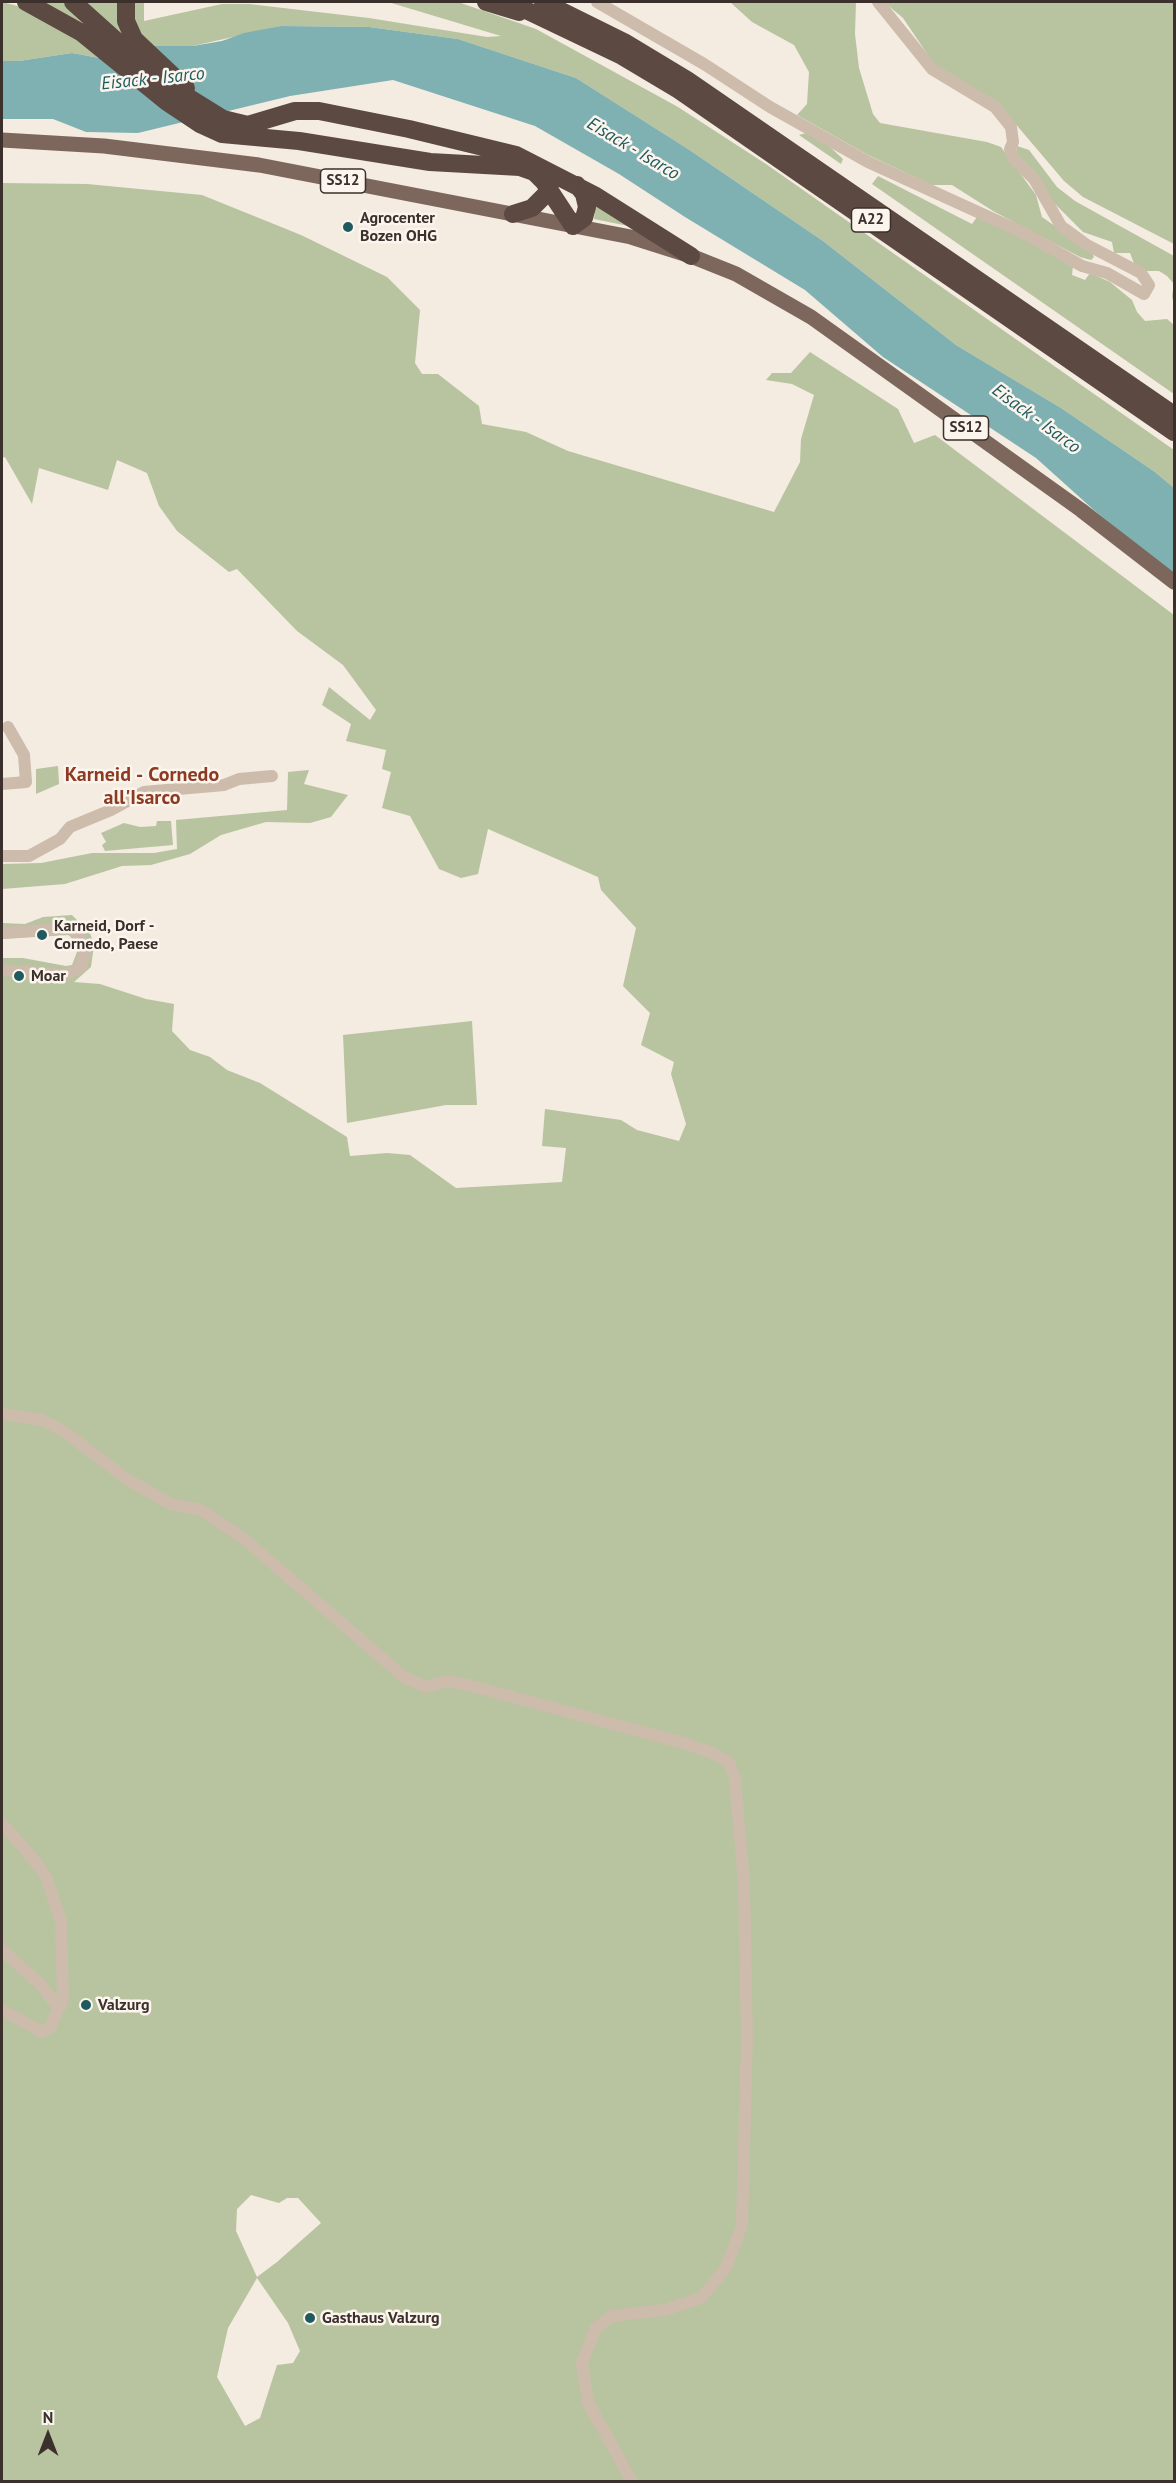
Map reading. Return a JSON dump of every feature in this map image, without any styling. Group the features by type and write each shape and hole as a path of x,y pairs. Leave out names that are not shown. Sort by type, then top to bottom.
{"highway":[{"path":"26,2 82,33 194,110 239,137 310,142 430,162 520,167 540,176 573,226 584,218 587,207 584,194 577,185"},
{"path":"73,2 194,110"},
{"path":"126,2 128,29 141,47 171,72 194,110"},
{"path":"486,2 558,23"},
{"name":"A22","path":"509,2 558,23 679,90 1174,432"},
{"name":"A22","path":"543,2 624,42 687,80 1174,415"},
{"path":"217,125 248,125 296,111 327,113 409,129 516,155 577,185 691,256"},
{"path":"513,214 532,208 550,190"}],"main road":[{"name":"SS12","path":"2,141 104,147 259,165 631,237 691,256 736,274 811,317 1081,510 1174,582"}],"street":[{"path":"597,2 704,64 770,107 868,162 1024,233 1082,266 1107,273 1144,294 1149,285 1141,273 1087,245 1061,226 1034,179 1013,158 1010,149 1013,142 1011,128 996,107 932,69 878,2"},
{"path":"2,784 26,782 24,755 8,727"},
{"path":"2,856 29,856 60,839 70,827 111,810 144,792 272,776"},
{"path":"2,933 67,928 76,932 86,948 81,967 65,975 2,970"},
{"path":"2,1414 42,1420 65,1432 127,1479 171,1504 201,1510 243,1538 404,1677 426,1687 446,1681 468,1685 684,1743 710,1752 729,1762 735,1779 744,1883 747,2039 743,2104 742,2226 726,2268 701,2298 665,2310 612,2316 595,2330 582,2363 588,2402 632,2481"},
{"path":"2,1824 46,1876 61,1921 62,2002 50,2028 42,2032 2,2010"},
{"path":"2,1950 62,2002"}],"green space":[{"path":"2,2 22,7 51,21 105,59 72,53 19,61 2,61"},
{"path":"41,2 64,2 91,30 62,12"},
{"path":"82,2 120,2 126,38"},
{"path":"132,2 144,2 144,21 222,4 249,4 369,18 487,37 501,36 388,2 458,2 536,29 678,107 766,164 1174,450 1174,488 1155,472 1061,408 956,345 823,241 688,149 576,78 458,39 369,27 281,26 193,46 150,46 133,29"},
{"path":"730,2 856,2 855,34 859,68 873,114 880,123 987,142 1001,147 1036,195 1042,217 1091,251 1094,257 1091,260 1080,257 993,211 952,185 932,185 868,155 797,115 807,104 809,72 794,45 752,22"},
{"path":"884,2 1174,2 1174,244 1083,197 1064,181 997,102 934,64 903,18"},
{"path":"806,133 829,146 843,159 841,164 799,135"},
{"path":"1017,146 1029,150 1057,187 1075,201 1174,256 1174,284 1159,271 1146,271 1135,266 1130,253 1114,253 1112,242 1083,232 1052,201 1016,155"},
{"path":"878,176 972,224 977,217 1007,230 1073,266 1072,275 1085,280 1090,273 1110,282 1132,300 1137,312 1145,321 1167,319 1174,325 1174,394 872,184"},
{"path":"2,183 87,184 202,195 301,235 387,277 420,310 415,363 422,374 438,374 479,406 482,424 526,432 568,451 774,512 800,462 801,439 814,395 792,384 766,380 772,373 791,373 810,352 898,409 914,443 935,435 1174,615 1174,2481 2,2481 2,958 23,958 66,966 72,965 77,945 69,935 2,939 2,923 25,924 43,917 72,915 90,933 94,945 91,967 74,982 100,984 146,999 174,1004 172,1031 190,1050 210,1057 227,1070 260,1083 347,1137 350,1156 387,1153 410,1155 456,1188 562,1182 566,1148 542,1146 545,1109 621,1120 637,1130 679,1141 686,1124 671,1074 674,1062 641,1045 650,1013 623,986 636,928 601,890 598,877 488,829 478,874 461,878 439,869 410,816 382,808 391,772 382,769 386,750 346,741 351,724 322,705 329,687 370,720 376,710 343,665 297,631 237,569 229,572 177,531 159,506 147,473 117,460 108,490 39,468 32,504 5,457 2,458","holes":["251,2195 279,2203 287,2198 298,2198 321,2223 257,2277 236,2231 237,2209","257,2278 288,2323 300,2351 293,2363 277,2365 260,2418 245,2426 217,2377 228,2328"]},
{"path":"596,201 638,228 594,219"},
{"path":"58,766 59,784 36,794 36,769"},
{"path":"309,770 304,784 348,795 331,817 310,823 266,822 221,835 190,854 151,865 122,866 65,884 2,889 2,864 41,863 92,853 154,853 177,849 176,820 287,810 288,772"},
{"path":"157,821 171,821 173,845 105,851 102,845 106,842 101,833 124,823 140,827 156,826"},
{"path":"472,1021 477,1105 446,1105 347,1123 343,1035"}],"water":[{"name":"Eisack - Isarco","path":"281,26 369,27 458,39 576,78 688,149 823,241 956,345 1061,408 1155,472 1174,488 1174,575 1095,511 1036,458 883,357 805,290 619,174 535,126 393,80 290,96 138,133 86,132 53,119 2,119 2,61 19,61 72,53 105,59 150,46 193,46"}],"place":[{"name":"Agrocenter Bozen OHG","path":"348,227"},
{"name":"Karneid, Dorf - Cornedo, Paese","path":"42,935"},
{"name":"Moar","path":"19,976"},
{"name":"Valzurg","path":"86,2005"},
{"name":"Gasthaus Valzurg","path":"310,2318"}],"district":[{"name":"Karneid - Cornedo all'Isarco","path":"142,786"}]}
